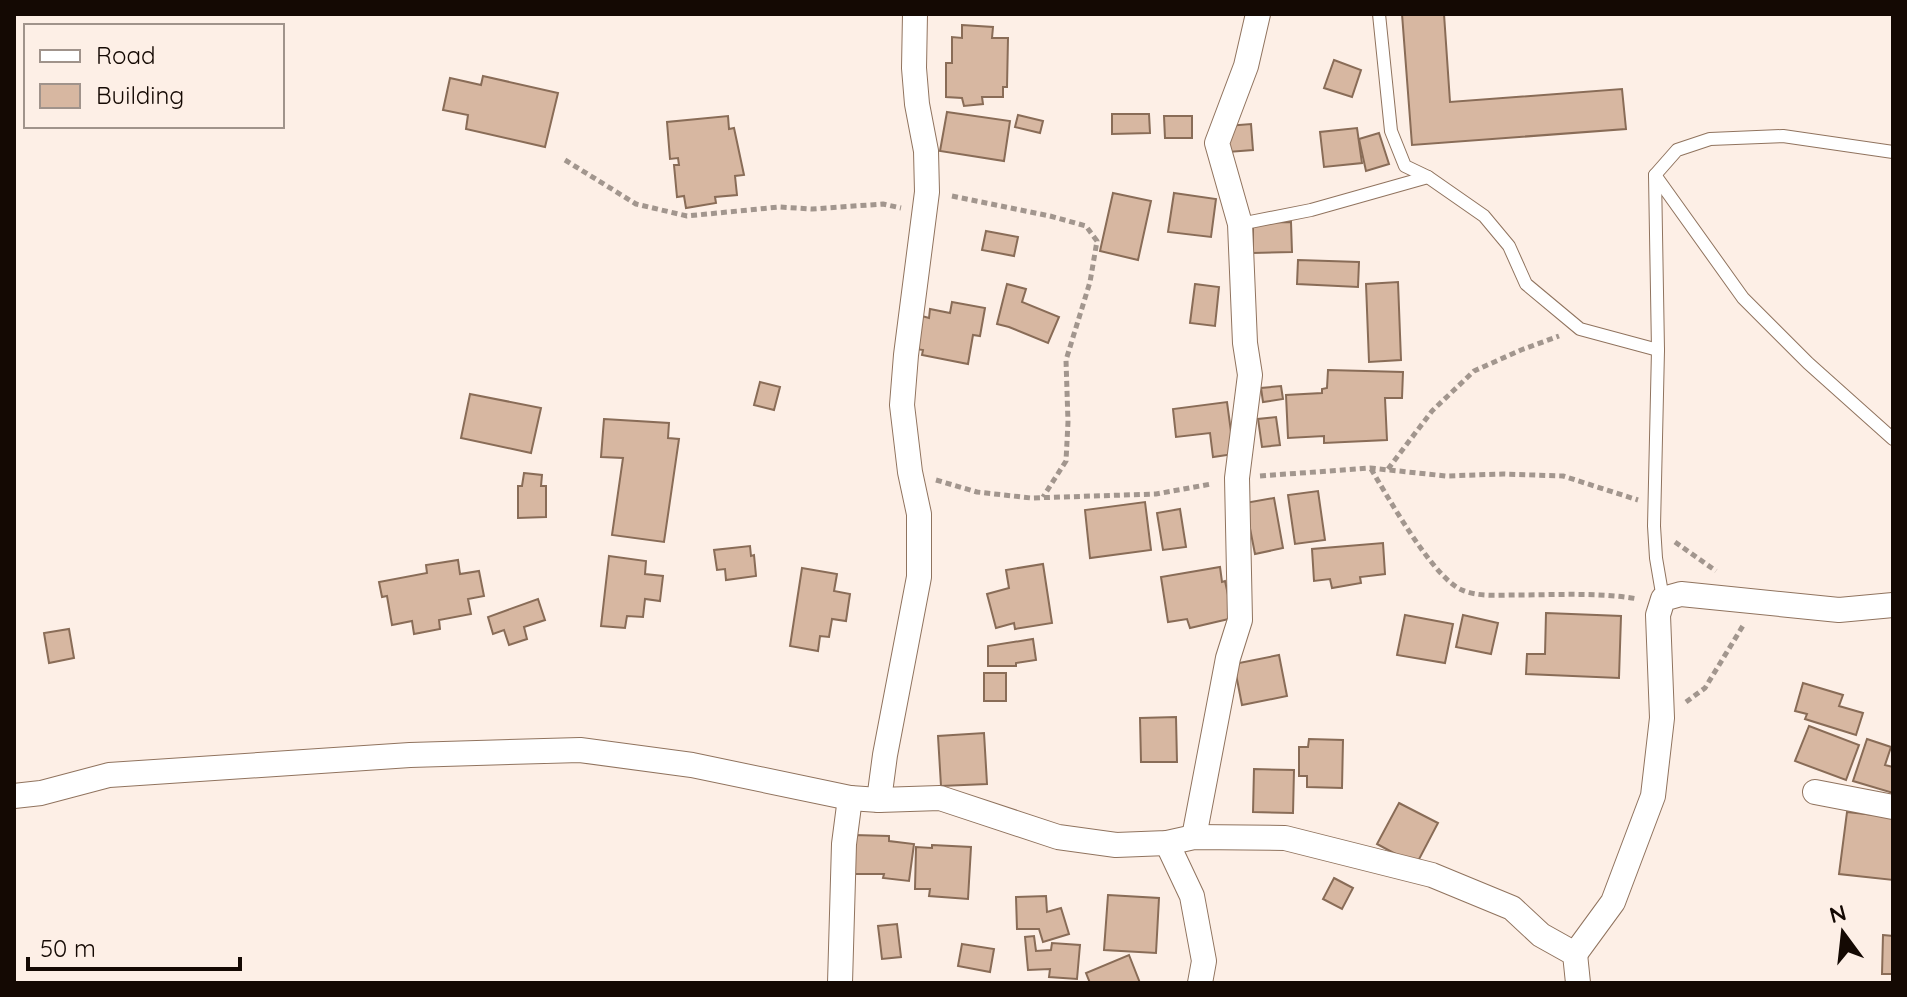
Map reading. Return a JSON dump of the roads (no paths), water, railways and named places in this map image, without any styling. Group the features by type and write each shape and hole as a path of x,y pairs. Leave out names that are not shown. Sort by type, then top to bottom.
{"street":[{"path":"879,800 919,577 919,514 910,472 902,405 927,202 926,151 914,68 915,14"},
{"path":"1194,837 1228,658 1240,620 1237,478 1250,375 1245,343 1240,224 1217,143 1246,66 1258,14"},
{"path":"1578,983 1575,954 1613,902 1653,796 1662,718 1658,615 1663,599 1681,594 1839,610 1893,605"},
{"path":"14,796 41,793 109,775 410,755 580,750 692,765 850,798 940,798 1058,837 1116,845 1167,843 1194,837 1285,838 1432,875 1512,908 1541,935 1575,954"},
{"path":"1815,792 1893,807"},
{"path":"840,983 844,844 850,798"},
{"path":"1167,843 1192,896 1204,961 1200,983"}],"lane":[{"path":"1379,14 1391,131 1405,166 1428,177 1484,216 1509,246 1526,284 1580,329 1658,350"},
{"path":"1663,599 1654,526 1658,350 1655,175 1677,150 1710,139 1783,136 1893,152"},
{"path":"1655,175 1743,298 1808,363 1893,439"},
{"path":"1240,224 1311,210 1428,177"}]}
